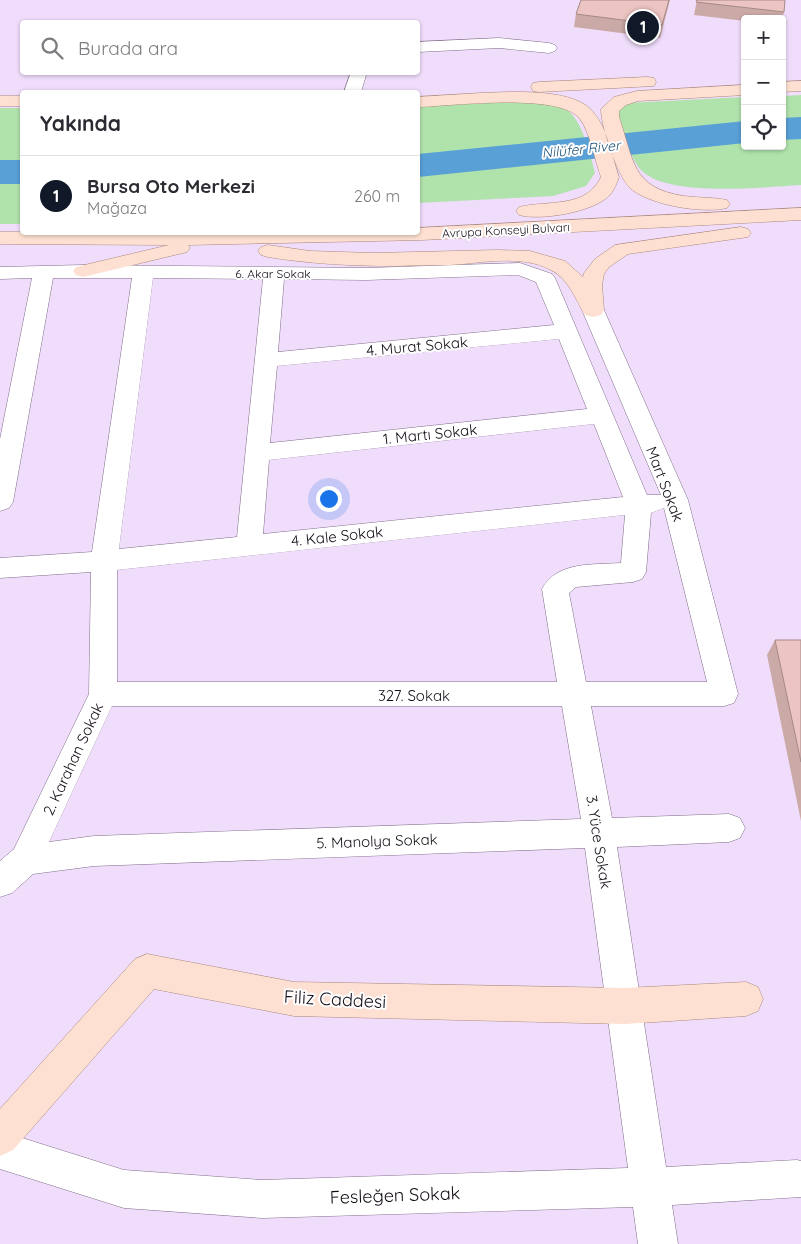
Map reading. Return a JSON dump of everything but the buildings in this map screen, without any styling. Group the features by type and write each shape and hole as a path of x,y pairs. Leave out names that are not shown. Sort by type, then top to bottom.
{"main road":[{"path":"786,76 801,76"},
{"path":"420,92 741,78"},
{"path":"786,87 801,86"},
{"path":"741,90 637,96 620,101 610,109 610,117 630,176 639,185 661,196 697,204 801,204"},
{"path":"420,102 509,98 547,99 570,104 586,114 610,177 603,190 585,201 557,209 420,219"},
{"path":"0,101 20,101"},
{"name":"Avrupa Konseyi Bulvarı","path":"420,234 801,214"},
{"path":"541,268 592,258 622,249 801,226"},
{"path":"83,271 152,256 208,240 252,235"},
{"name":"Avrupa Konseyi Bulvarı","path":"0,238 208,240 386,235"},
{"path":"208,240 294,256 396,260 493,256 541,268 559,266 573,279 593,310"},
{"path":"593,310 592,285 594,274 602,263 622,249"},
{"name":"Filiz Caddesi","path":"0,1137 147,971 294,1000 626,1006 746,999"}],"street":[{"path":"420,47 499,43 549,48"},
{"path":"354,90 358,75"},
{"name":"6. Akar Sokak","path":"0,273 83,271 366,274 541,268"},
{"name":"Mart Sokak","path":"541,268 640,505"},
{"path":"0,502 44,271"},
{"name":"2. Karahan Sokak","path":"0,882 25,860 103,694 104,561 143,272"},
{"path":"249,545 274,274"},
{"name":"Mart Sokak","path":"593,310 674,500 724,694"},
{"name":"4. Murat Sokak","path":"266,360 567,331"},
{"name":"1. Martı Sokak","path":"258,452 602,415"},
{"name":"4. Kale Sokak","path":"0,568 104,561 674,500"},
{"name":"3. Yüce Sokak","path":"640,505 633,572 570,578 555,589 598,832 626,1006 658,1244"},
{"name":"327. Sokak","path":"103,694 724,694"},
{"name":"5. Manolya Sokak","path":"25,860 94,851 729,828"},
{"name":"Fesleğen Sokak","path":"0,1150 124,1189 262,1199 650,1187 797,1179"}],"green space":[{"path":"801,95 801,185 717,189 693,188 654,179 641,170 635,161 617,122 616,114 627,103 741,97 741,150 786,150 786,96"},
{"path":"517,102 559,106 567,110 577,122 588,148 595,173 586,186 553,196 420,203 420,106"},
{"path":"0,108 20,108 20,224 0,224"}],"waterway":[{"name":"Nilüfer River","path":"786,129 801,128"},
{"name":"Nilüfer River","path":"420,166 741,132"},
{"name":"Nilüfer River","path":"0,172 20,172"}],"place":[{"name":"Bursa Oto Merkezi","path":"643,27"}]}
